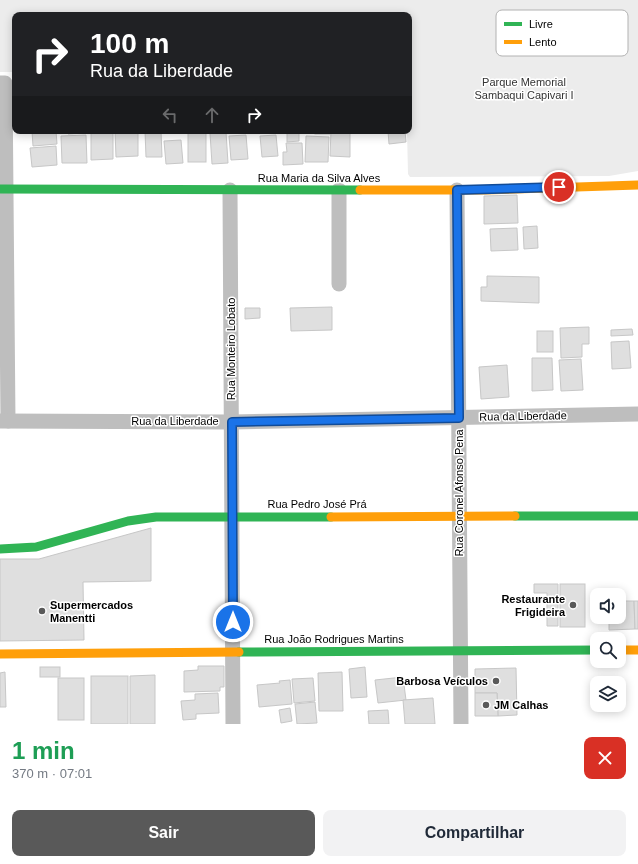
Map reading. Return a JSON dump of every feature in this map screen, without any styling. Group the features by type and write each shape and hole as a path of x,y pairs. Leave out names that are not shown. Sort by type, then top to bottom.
{"street":[{"path":"0,83 4,83 4,421"},
{"name":"Rua Maria da Silva Alves","path":"3,189 457,190 638,185"},
{"name":"Rua Monteiro Lobato","path":"230,190 233,724"},
{"path":"339,190 339,284"},
{"name":"Rua Coronel Afonso Pena","path":"457,190 461,724"},
{"name":"Rua da Liberdade","path":"4,421 232,422 638,414"},
{"name":"Rua Pedro José Prá","path":"0,549 36,547 141,518 638,516"},
{"name":"Rua João Rodrigues Martins","path":"0,654 590,650"},
{"path":"626,650 638,650"}],"green space":[{"name":"Parque Memorial Sambaqui Capivari I","path":"0,0 638,0 638,171 609,176 410,177 408,174 407,134 412,134 412,12 12,12 12,72 0,72"}],"building":[{"path":"32,134 56,134 57,144 33,146"},
{"path":"91,134 113,134 113,159 91,160"},
{"path":"115,134 138,134 138,156 116,157"},
{"path":"145,134 161,134 162,157 146,157"},
{"path":"188,134 206,134 206,162 188,162"},
{"path":"210,134 226,134 228,163 212,164"},
{"path":"287,134 299,134 299,141 287,142"},
{"path":"331,134 350,134 350,157 330,156"},
{"path":"388,134 405,134 406,142 389,144"},
{"path":"86,135 87,163 62,163 61,136"},
{"path":"246,135 248,159 231,160 229,136"},
{"path":"276,135 278,156 262,157 260,136"},
{"path":"306,136 329,137 328,162 305,162"},
{"path":"181,140 183,163 166,164 164,141"},
{"path":"286,143 302,143 303,164 283,165 283,152 287,152"},
{"path":"56,146 57,165 32,167 30,148"},
{"path":"517,195 518,223 484,224 484,196"},
{"path":"537,226 538,248 524,249 523,227"},
{"path":"517,228 518,250 491,251 490,229"},
{"path":"487,276 539,277 539,303 481,301 481,287 487,287"},
{"path":"332,307 332,330 291,331 290,308"},
{"path":"245,308 260,308 260,318 245,319"},
{"path":"589,327 589,344 582,344 582,357 561,358 560,328"},
{"path":"632,329 633,335 611,336 611,330"},
{"path":"537,331 553,331 553,352 537,352"},
{"path":"629,341 631,368 612,369 611,342"},
{"path":"532,358 552,358 553,390 532,391"},
{"path":"581,359 583,390 561,391 559,360"},
{"path":"507,365 509,397 481,399 479,367"},
{"name":"Supermercados Manentti","path":"151,528 151,581 83,582 84,640 0,641 0,559 39,559"},
{"path":"534,584 558,584 558,626 547,626 547,593 534,593"},
{"name":"Restaurante Frigideira","path":"560,584 585,584 585,627 560,627"},
{"path":"626,601 634,601 635,629 609,630 609,624 626,624"},
{"path":"634,601 638,601 638,629 635,629"},
{"path":"198,666 224,666 224,687 220,687 220,691 184,692 184,671 198,670"},
{"path":"40,667 60,667 60,677 40,677"},
{"path":"365,667 367,697 351,698 349,669"},
{"name":"Barbosa Veículos","path":"516,668 517,715 498,716 497,693 475,693 475,669"},
{"path":"5,672 6,707 0,707 0,673"},
{"path":"342,672 343,711 319,711 318,673"},
{"path":"155,675 155,724 130,724 130,676"},
{"path":"91,676 128,676 128,724 91,724"},
{"path":"403,677 406,700 378,703 375,680"},
{"path":"58,678 84,678 84,720 58,720"},
{"path":"313,678 315,701 294,703 292,679"},
{"path":"290,680 292,704 259,707 257,685 280,683 279,681"},
{"path":"218,693 219,713 196,714 196,719 183,720 181,701 195,700 195,694"},
{"name":"JM Calhas","path":"475,693 497,693 498,716 475,716"},
{"path":"433,698 435,724 405,724 403,700"},
{"path":"315,702 317,723 297,724 295,704"},
{"path":"290,708 292,721 281,723 279,710"},
{"path":"388,710 389,724 369,724 368,711"}],"traffic: fast":[{"path":"0,189 360,190"},
{"path":"515,516 638,516"},
{"path":"0,549 36,547 128,521 156,517 331,517"},
{"path":"239,652 590,650"}],"traffic: slow":[{"path":"360,190 485,190 638,185"},
{"path":"331,517 515,516"},
{"path":"626,650 638,650"},
{"path":"0,654 239,652"}],"place":[{"name":"Restaurante Frigideira","path":"573,605"},
{"name":"Supermercados Manentti","path":"42,611"},
{"name":"Barbosa Veículos","path":"496,681"},
{"name":"JM Calhas","path":"486,705"}],"route":[{"path":"233,622 232,422 459,418 457,190 503,190 559,187"}]}
